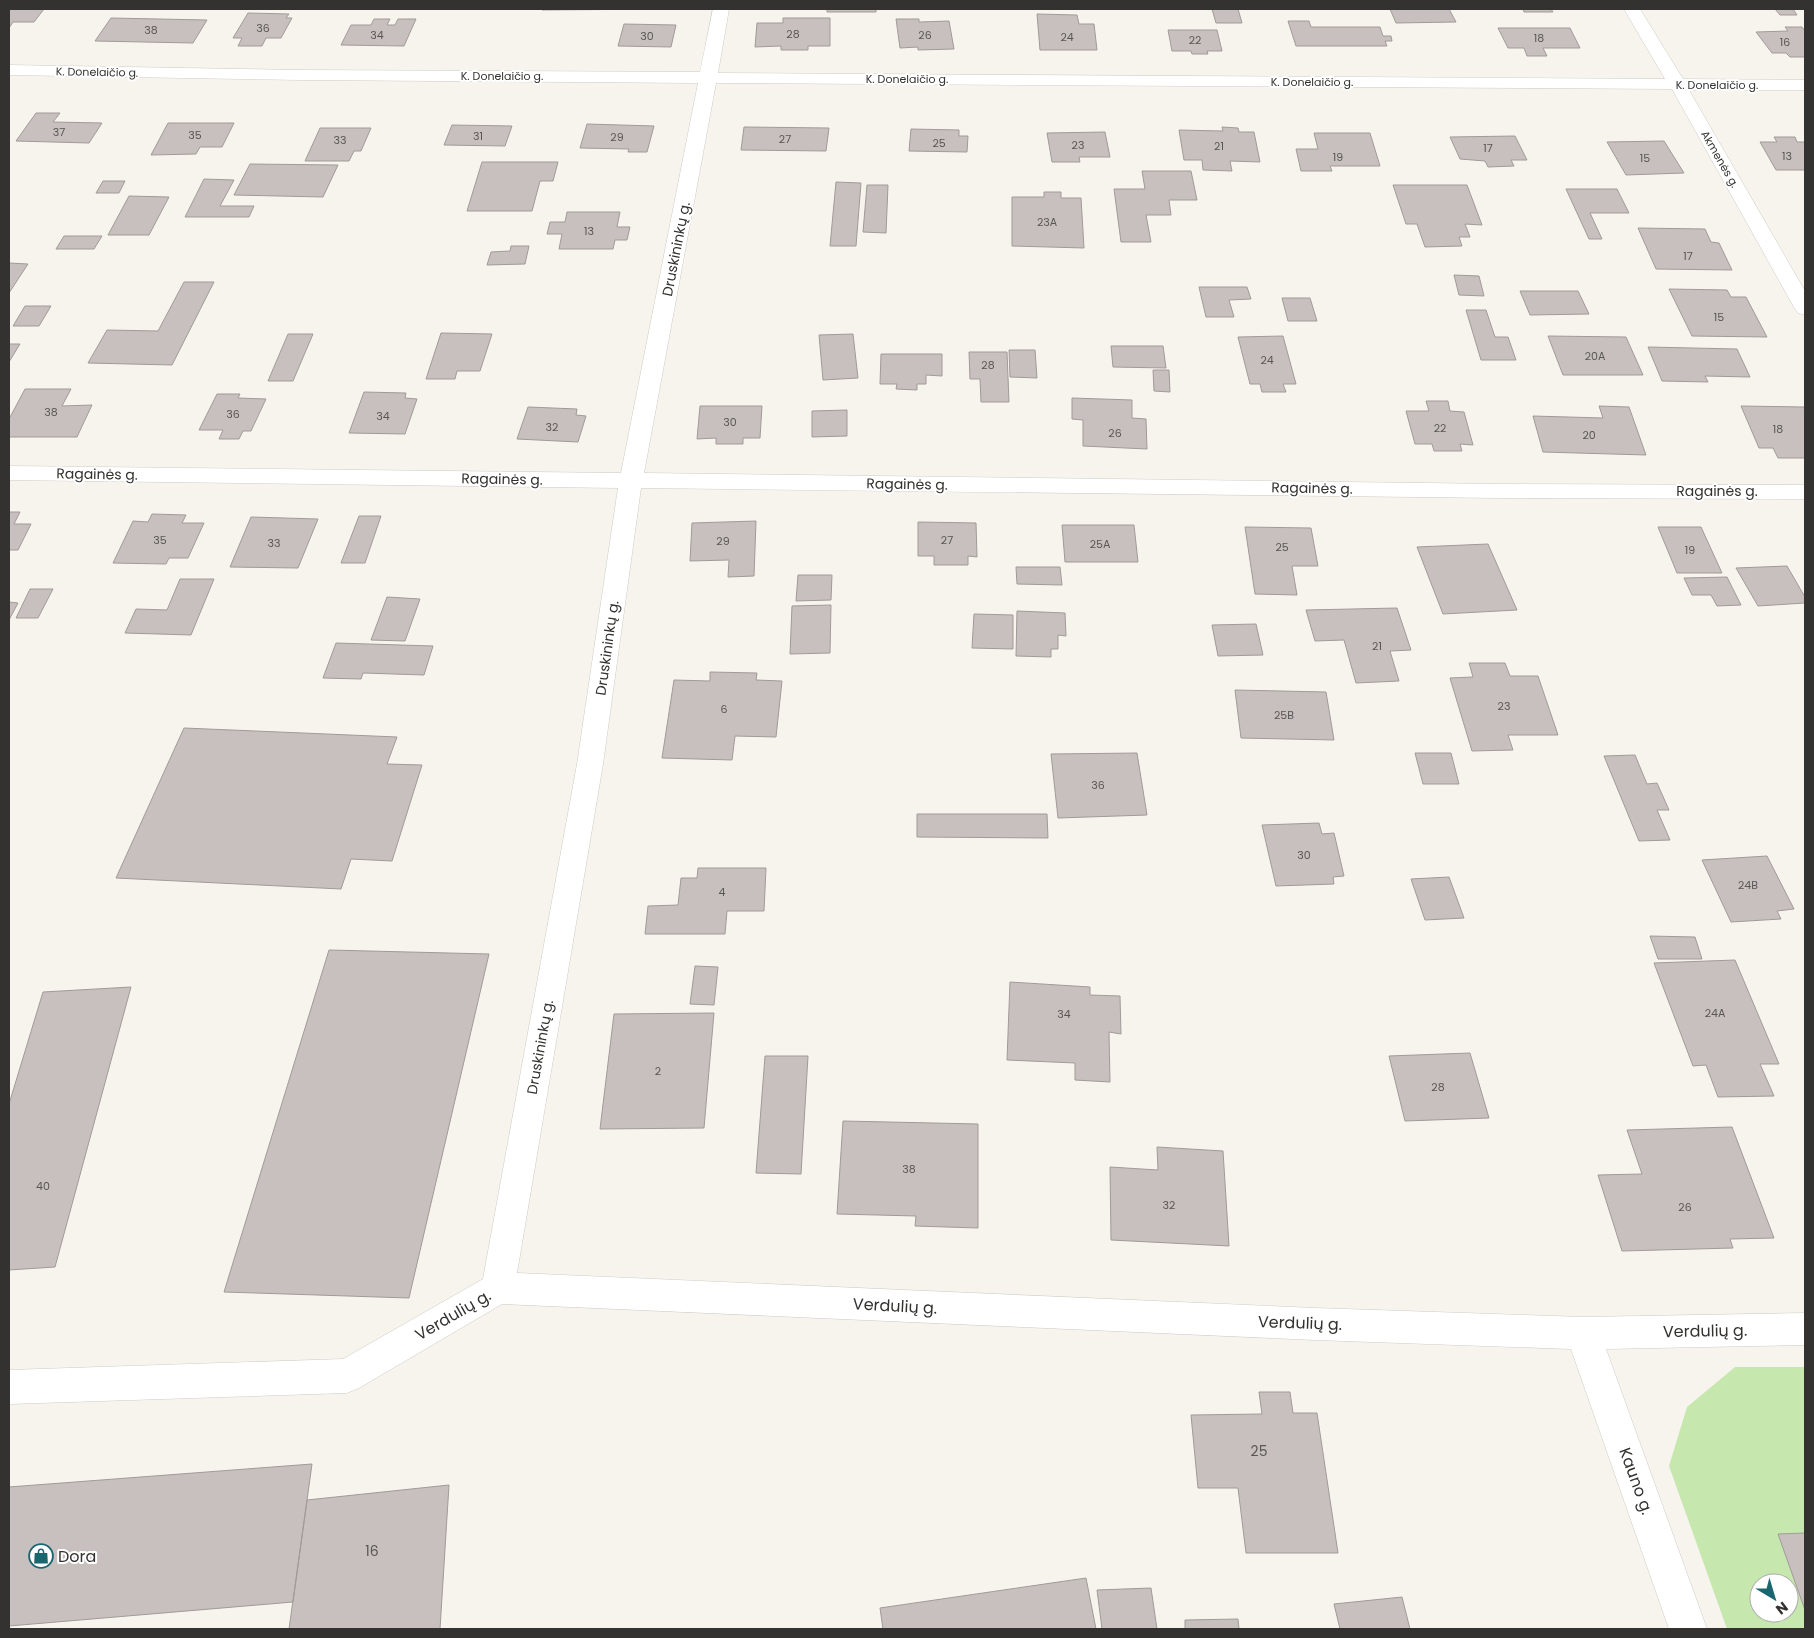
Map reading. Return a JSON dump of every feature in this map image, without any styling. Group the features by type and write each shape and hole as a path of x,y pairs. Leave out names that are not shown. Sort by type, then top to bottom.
{"street":[{"name":"Druskininkų g.","path":"498,1288 590,764 631,480 721,9"},
{"name":"Akmenės g.","path":"1632,9 1678,85 1805,310"},
{"name":"K. Donelaičio g.","path":"9,70 709,78 1805,85"},
{"name":"Ragainės g.","path":"9,473 1500,491 1805,492"},
{"name":"Verdulių g.","path":"9,1387 347,1376 498,1288 1296,1323 1584,1333 1805,1329"},
{"name":"Kauno g.","path":"1584,1333 1688,1629"}],"green space":[{"path":"1735,1367 1805,1367 1805,1629 1727,1629 1669,1466 1687,1407"}],"building":[{"path":"9,9 44,9 34,22 13,22 9,28"},
{"path":"543,9 674,9 542,10"},
{"path":"827,9 876,9 876,12 827,12"},
{"path":"1212,9 1238,9 1242,23 1216,23"},
{"path":"1390,9 1449,9 1456,22 1396,23"},
{"path":"1523,9 1551,9 1553,12 1524,12"},
{"path":"1775,9 1793,9 1797,15 1780,15"},
{"path":"248,13 289,14 286,18 292,18 281,38 266,38 262,46 238,46 242,38 233,38"},
{"path":"1037,14 1077,15 1079,24 1094,24 1097,50 1040,50"},
{"path":"111,18 207,20 193,43 95,41"},
{"path":"783,18 830,18 830,46 808,46 808,50 781,50 781,46 755,47 757,23 783,23"},
{"path":"374,19 390,19 387,25 395,25 398,19 416,19 404,46 341,45 351,25 371,25"},
{"path":"896,19 919,19 919,22 949,21 954,49 918,50 918,47 900,48"},
{"path":"1288,21 1309,21 1311,27 1380,27 1383,36 1391,36 1392,41 1385,41 1387,46 1296,46"},
{"path":"624,24 676,25 671,47 618,46"},
{"path":"1785,27 1802,27 1805,31 1805,57 1790,57 1786,53 1772,53 1756,32 1788,31"},
{"path":"1498,28 1570,28 1580,48 1543,48 1547,56 1527,56 1524,48 1508,48"},
{"path":"1168,30 1217,30 1222,51 1207,51 1208,54 1192,54 1191,51 1172,51"},
{"path":"36,113 60,113 53,122 102,123 89,143 16,141"},
{"path":"168,123 234,123 222,147 200,147 196,154 151,155"},
{"path":"587,124 654,126 647,152 628,152 629,149 580,148"},
{"path":"452,125 512,126 505,146 444,145"},
{"path":"744,127 829,128 826,151 741,150"},
{"path":"1222,127 1238,128 1239,132 1254,132 1260,162 1230,161 1232,171 1203,170 1202,160 1184,160 1179,130 1223,131"},
{"path":"320,128 371,128 361,151 354,151 349,161 305,161"},
{"path":"911,129 959,130 959,136 968,136 967,152 909,151"},
{"path":"1105,132 1110,157 1079,157 1080,162 1052,162 1047,133"},
{"path":"1314,133 1370,133 1380,166 1330,166 1332,171 1301,171 1296,149 1318,149"},
{"path":"1515,136 1527,160 1511,160 1514,166 1488,167 1485,161 1460,159 1450,137"},
{"path":"1774,137 1795,137 1797,142 1805,142 1805,170 1776,170 1760,142 1777,142"},
{"path":"1664,141 1684,173 1626,175 1607,142"},
{"path":"482,162 558,162 553,181 540,181 532,211 467,211"},
{"path":"250,164 338,165 323,197 234,195"},
{"path":"1142,171 1191,171 1197,200 1169,200 1171,215 1146,215 1151,242 1121,242 1114,189 1145,189"},
{"path":"204,179 234,180 220,206 254,206 249,217 185,217"},
{"path":"103,181 125,181 119,193 96,193"},
{"path":"836,182 861,183 856,246 830,246"},
{"path":"867,185 888,185 886,233 863,232"},
{"path":"1393,185 1467,185 1482,225 1465,224 1470,237 1459,237 1462,246 1425,247 1417,224 1406,224"},
{"path":"1566,189 1617,189 1629,213 1590,213 1602,239 1589,239"},
{"path":"1044,192 1061,192 1061,198 1081,198 1084,248 1012,246 1012,197 1044,197"},
{"path":"129,196 169,197 149,235 108,235"},
{"path":"567,212 620,212 617,227 630,227 627,240 615,240 613,249 559,249 562,234 547,234 550,222 565,222"},
{"path":"1638,228 1705,229 1711,242 1719,243 1732,270 1656,269"},
{"path":"64,236 102,236 94,249 56,249"},
{"path":"511,246 529,246 525,264 487,265 491,252 510,251"},
{"path":"9,263 28,264 9,293"},
{"path":"1454,275 1479,276 1484,296 1459,295"},
{"path":"184,282 214,282 172,365 88,363 107,330 158,331"},
{"path":"1199,287 1247,287 1251,299 1229,300 1234,317 1206,317"},
{"path":"1669,289 1727,290 1731,297 1746,297 1767,337 1692,336"},
{"path":"1520,291 1578,291 1589,314 1530,315"},
{"path":"1282,298 1310,298 1317,321 1288,321"},
{"path":"25,306 51,306 39,326 13,326"},
{"path":"1466,310 1486,310 1495,337 1508,337 1516,360 1481,360"},
{"path":"441,333 492,334 480,371 457,371 455,379 426,379"},
{"path":"288,334 313,334 293,381 268,381"},
{"path":"853,334 858,378 823,380 819,335"},
{"path":"1283,336 1296,384 1283,384 1286,392 1262,392 1260,384 1250,384 1238,337"},
{"path":"1548,336 1626,337 1643,375 1563,375"},
{"path":"9,344 20,344 9,362"},
{"path":"1111,346 1163,346 1166,368 1113,367"},
{"path":"1648,347 1737,349 1750,377 1705,376 1708,382 1662,381"},
{"path":"1009,350 1035,350 1037,378 1010,377"},
{"path":"969,352 1007,352 1009,402 981,402 980,379 970,379"},
{"path":"881,354 942,354 942,376 926,375 926,384 917,384 917,390 896,389 897,384 880,384"},
{"path":"1153,370 1169,370 1170,392 1154,391"},
{"path":"25,389 71,389 62,406 92,405 77,437 9,437 9,419"},
{"path":"364,392 406,393 405,398 417,399 405,434 349,433"},
{"path":"217,394 240,394 238,398 266,399 251,431 243,431 239,439 219,439 223,430 199,430"},
{"path":"1072,398 1132,400 1132,418 1146,419 1147,449 1083,446 1083,420 1072,419"},
{"path":"1426,401 1448,401 1450,411 1464,412 1473,445 1460,444 1462,451 1434,451 1432,444 1415,444 1406,411 1429,411"},
{"path":"700,406 762,406 760,438 743,438 743,444 716,444 716,438 697,439"},
{"path":"1599,406 1629,407 1646,455 1543,452 1533,416 1603,418"},
{"path":"1741,406 1804,407 1805,458 1778,458 1773,448 1759,448"},
{"path":"528,407 577,409 576,415 586,416 578,442 517,439"},
{"path":"847,410 847,436 812,437 812,411"},
{"path":"9,512 20,512 14,524 31,524 18,550 9,550"},
{"path":"152,514 186,515 182,523 204,523 188,558 169,558 166,564 113,563 133,521 148,522"},
{"path":"359,516 381,516 365,563 341,563"},
{"path":"251,517 318,519 298,568 230,567"},
{"path":"756,521 754,576 728,577 729,560 690,561 692,523"},
{"path":"918,522 976,523 977,557 968,556 968,565 934,565 934,556 918,556"},
{"path":"1062,525 1134,525 1138,562 1065,562"},
{"path":"1245,527 1311,528 1318,566 1292,566 1297,595 1255,594"},
{"path":"1658,527 1701,527 1722,573 1677,573"},
{"path":"1488,544 1517,610 1443,614 1417,547"},
{"path":"1787,566 1805,597 1805,603 1758,606 1736,568"},
{"path":"1016,567 1060,567 1062,585 1017,584"},
{"path":"798,575 832,575 831,600 796,601"},
{"path":"1727,577 1741,605 1717,606 1711,595 1692,595 1684,578"},
{"path":"180,579 214,579 191,635 125,633 136,609 167,610"},
{"path":"30,589 53,589 38,618 16,618"},
{"path":"387,597 420,599 405,641 371,640"},
{"path":"9,602 18,603 9,620"},
{"path":"831,605 830,653 790,654 792,606"},
{"path":"1397,608 1411,650 1390,651 1399,681 1356,683 1344,640 1315,641 1306,610"},
{"path":"1017,611 1065,613 1066,636 1058,635 1058,649 1051,649 1051,657 1016,656"},
{"path":"974,614 1013,615 1013,649 972,648"},
{"path":"1256,624 1263,655 1218,656 1212,625"},
{"path":"336,643 433,646 424,675 363,673 361,679 323,678"},
{"path":"1469,663 1505,663 1510,676 1538,676 1558,735 1508,735 1513,750 1472,751 1450,678 1473,677"},
{"path":"710,672 757,673 756,680 782,681 776,737 735,736 732,760 662,758 674,680 710,681"},
{"path":"1235,690 1326,692 1334,740 1241,738"},
{"path":"184,728 397,737 387,764 422,765 392,861 351,859 341,889 116,878"},
{"path":"1137,753 1147,815 1058,818 1051,754"},
{"path":"1415,753 1451,753 1459,784 1423,784"},
{"path":"1635,755 1647,784 1657,783 1669,810 1657,810 1670,840 1639,841 1604,756"},
{"path":"917,814 1047,814 1048,838 917,837"},
{"path":"1319,823 1322,834 1334,833 1344,876 1333,877 1334,884 1276,886 1262,825"},
{"path":"1767,856 1794,909 1777,911 1781,919 1731,922 1702,860"},
{"path":"698,868 766,868 764,911 727,911 725,934 645,934 648,906 678,905 681,878 697,878"},
{"path":"1449,877 1464,918 1425,920 1411,879"},
{"path":"1650,936 1695,937 1702,959 1658,959"},
{"path":"329,950 489,954 409,1298 224,1292"},
{"path":"1735,960 1779,1064 1760,1064 1774,1096 1718,1097 1706,1065 1693,1066 1654,963"},
{"path":"695,966 718,967 714,1005 690,1004"},
{"path":"1010,982 1090,987 1090,995 1120,996 1121,1034 1109,1032 1110,1082 1075,1080 1075,1063 1007,1060"},
{"path":"131,987 55,1267 9,1270 9,1104 43,992"},
{"path":"714,1013 704,1128 600,1129 614,1014"},
{"path":"1470,1053 1489,1118 1405,1121 1389,1056"},
{"path":"765,1056 808,1056 801,1174 756,1173"},
{"path":"843,1121 978,1124 978,1228 915,1226 916,1216 837,1214"},
{"path":"1732,1127 1774,1238 1730,1239 1733,1248 1622,1251 1598,1175 1642,1174 1627,1130"},
{"path":"1157,1147 1223,1151 1229,1246 1111,1240 1110,1167 1158,1170"},
{"path":"1259,1392 1290,1392 1293,1413 1317,1413 1338,1553 1246,1553 1238,1488 1198,1488 1191,1415 1262,1414"},
{"path":"312,1464 293,1602 9,1626 9,1487"},
{"path":"449,1485 440,1629 289,1629 307,1500"},
{"path":"1805,1533 1805,1610 1799,1593 1799,1573 1792,1573 1778,1534"},
{"path":"1086,1578 1096,1629 883,1629 880,1608"},
{"path":"1151,1588 1157,1629 1102,1629 1097,1590"},
{"path":"1402,1597 1410,1629 1340,1629 1334,1604"},
{"path":"1238,1619 1239,1629 1185,1629 1185,1620"}],"place":[{"name":"Dora","path":"41,1556"}]}
